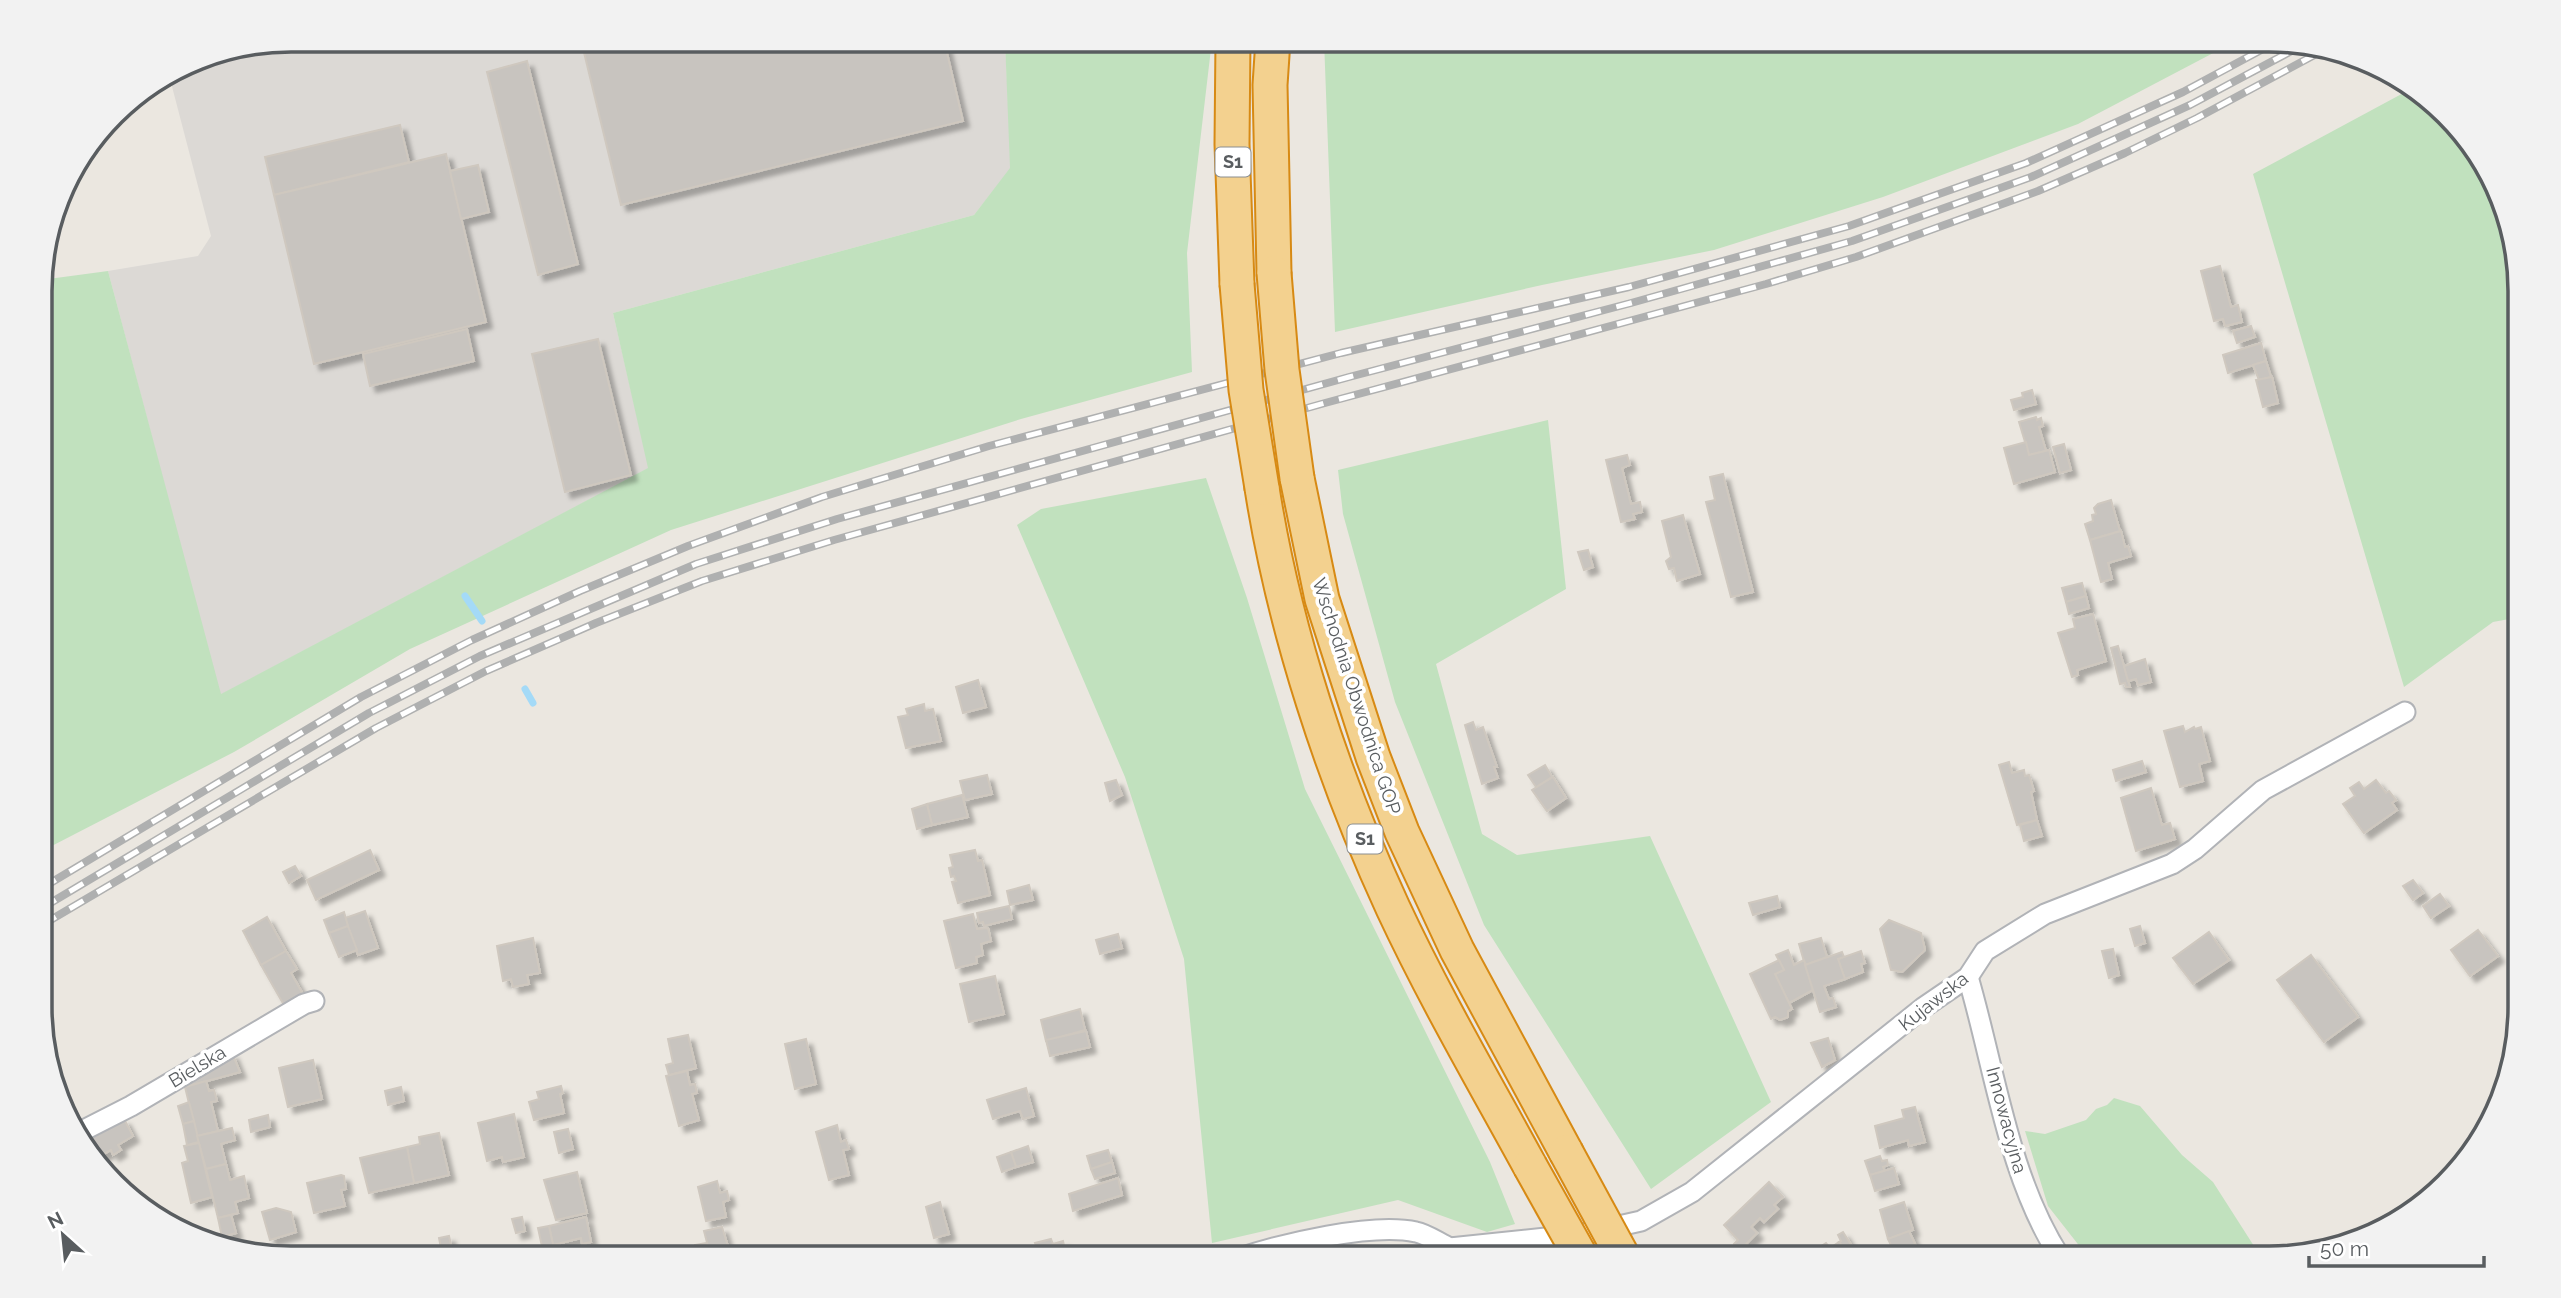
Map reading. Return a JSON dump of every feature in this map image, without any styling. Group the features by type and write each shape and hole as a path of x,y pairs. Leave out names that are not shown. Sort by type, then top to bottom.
{"highway":[{"name":"Wschodnia Obwodnica GOP","path":"1233,52 1232,144 1237,284 1246,390 1271,544 1284,601 1331,757 1392,906 1431,985 1575,1245"},
{"name":"Wschodnia Obwodnica GOP","path":"1272,52 1270,85 1274,273 1282,370 1297,478 1322,599 1373,757 1402,832 1457,950 1617,1245"}],"street":[{"name":"Kujawska","path":"1499,1245 1583,1234 1642,1221 1692,1192 1924,1007 1968,977 1985,951 2045,914 2172,864 2195,849 2263,790 2406,712"},
{"name":"Innowacyjna","path":"1968,977 2006,1123 2027,1191 2052,1245"},
{"name":"Bielska","path":"87,1129 131,1106 304,1004 314,1001"},
{"path":"1288,1246 1368,1230 1416,1232 1439,1245"}],"shaded area":[{"path":"291,52 1006,52 1011,168 974,215 613,313 649,468 220,695 108,271 198,256 211,236 172,85 214,65 245,57"}],"green space":[{"path":"1005,52 1211,52 1187,253 1192,372 1021,419 671,530 410,649 234,752 52,846 53,278 108,271 221,694 648,468 613,313 974,215 1010,168"},
{"path":"1324,52 2215,52 2078,124 1883,197 1714,250 1542,285 1335,332"},
{"path":"2403,93 2439,122 2459,146 2477,172 2500,229 2508,291 2508,619 2493,622 2404,687 2253,174"},
{"path":"1548,420 1566,589 1436,664 1482,834 1517,855 1650,836 1771,1102 1651,1189 1484,925 1395,702 1343,514 1338,470"},
{"path":"1206,478 1247,598 1305,789 1490,1162 1515,1224 1487,1232 1398,1200 1212,1243 1184,959 1125,777 1017,525 1041,509"},
{"path":"2114,1098 2140,1106 2182,1155 2213,1182 2253,1245 2079,1245 2048,1206 2025,1131 2045,1134 2086,1120 2096,1109 2107,1105"}],"building":[{"path":"584,52 947,52 963,121 621,205"},
{"path":"527,61 578,264 538,275 487,72"},
{"path":"400,125 409,162 274,195 265,157"},
{"path":"446,154 486,322 314,364 274,195"},
{"path":"478,165 489,212 461,219 450,171"},
{"path":"2220,266 2231,307 2238,305 2242,322 2225,326 2223,319 2214,321 2201,271"},
{"path":"2251,326 2255,337 2237,343 2233,331"},
{"path":"467,329 474,361 370,386 363,354"},
{"path":"598,339 631,475 565,492 532,354"},
{"path":"2261,343 2266,361 2228,373 2223,355"},
{"path":"2266,361 2271,377 2259,380 2253,365"},
{"path":"2272,377 2278,403 2263,407 2256,380"},
{"path":"2032,390 2036,404 2014,410 2011,400 2023,397 2022,393"},
{"path":"2036,417 2037,420 2041,418 2043,426 2039,427 2046,451 2029,455 2019,422"},
{"path":"2026,442 2029,455 2049,450 2055,472 2014,484 2004,448"},
{"path":"2064,444 2071,470 2060,473 2053,447"},
{"path":"1627,455 1630,465 1622,468 1631,504 1640,502 1642,512 1633,514 1635,519 1621,522 1606,460"},
{"path":"1723,474 1753,592 1731,597 1706,502 1715,500 1710,477"},
{"path":"2111,500 2120,531 2090,540 2085,524 2093,521 2092,515 2096,514 2094,508 2098,504"},
{"path":"1683,515 1700,574 1677,581 1674,568 1669,569 1666,561 1671,557 1662,521"},
{"path":"2121,531 2125,547 2128,546 2131,556 2108,563 2112,579 2101,582 2090,540"},
{"path":"1588,550 1593,567 1584,570 1578,552"},
{"path":"2082,583 2086,596 2066,602 2062,588"},
{"path":"2086,596 2089,608 2069,614 2066,602"},
{"path":"2093,614 2106,661 2077,670 2078,675 2072,677 2058,633 2075,628 2073,619"},
{"path":"2118,646 2130,687 2126,687 2125,683 2120,684 2111,648"},
{"path":"2145,659 2151,682 2138,685 2136,679 2128,681 2124,666"},
{"path":"978,680 986,707 963,713 956,687"},
{"path":"924,704 925,711 933,709 941,741 906,748 898,717 908,715 906,709"},
{"path":"1473,722 1476,730 1483,727 1497,767 1494,767 1498,778 1482,784 1465,725"},
{"path":"2183,726 2185,732 2201,727 2210,761 2199,764 2203,781 2180,787 2164,731"},
{"path":"2142,761 2146,772 2116,781 2113,770"},
{"path":"2009,762 2012,773 2024,770 2025,776 2029,775 2034,791 2031,792 2037,820 2017,825 1999,765"},
{"path":"1545,765 1552,777 1536,787 1528,775"},
{"path":"987,775 992,794 965,800 960,781"},
{"path":"1553,777 1566,798 1547,811 1532,790"},
{"path":"1116,780 1122,795 1110,801 1105,783"},
{"path":"2376,780 2386,793 2389,791 2396,800 2392,803 2397,810 2364,833 2343,804 2355,796 2350,788 2359,782 2364,789"},
{"path":"2151,788 2162,825 2170,823 2175,839 2136,851 2121,798"},
{"path":"962,795 968,817 932,825 927,804"},
{"path":"927,804 932,825 917,829 912,809"},
{"path":"2037,820 2042,836 2024,841 2020,825"},
{"path":"370,850 379,870 316,900 307,880"},
{"path":"975,850 978,861 982,860 990,895 958,903 952,882 956,881 954,876 951,877 949,868 953,867 950,855"},
{"path":"295,866 301,876 289,883 283,872"},
{"path":"2413,880 2423,893 2413,900 2403,886"},
{"path":"1029,885 1033,900 1010,905 1007,891"},
{"path":"2440,894 2449,906 2431,918 2423,906"},
{"path":"1777,896 1780,907 1753,915 1749,903"},
{"path":"1009,906 1012,919 984,926 983,922 979,923 977,913"},
{"path":"365,911 378,948 358,955 345,918"},
{"path":"344,912 348,926 329,933 324,920"},
{"path":"973,914 977,929 988,928 991,941 981,944 983,955 976,957 977,963 956,968 944,921"},
{"path":"267,917 286,951 261,965 243,931"},
{"path":"1889,920 1921,933 1925,950 1902,972 1891,970 1880,929"},
{"path":"348,926 357,950 339,957 329,933"},
{"path":"2140,926 2145,943 2135,946 2130,929"},
{"path":"2478,930 2498,956 2470,976 2451,950"},
{"path":"2209,932 2229,960 2193,984 2173,958"},
{"path":"1118,934 1122,948 1100,954 1096,940"},
{"path":"533,938 540,973 527,975 529,984 513,987 511,979 503,981 497,946"},
{"path":"1821,938 1827,957 1805,965 1799,944"},
{"path":"2113,949 2119,975 2109,978 2102,951"},
{"path":"1788,950 1794,965 1804,960 1813,990 1789,1003 1775,974 1784,970 1776,955"},
{"path":"286,951 297,969 291,973 304,996 285,1007 261,965"},
{"path":"1861,951 1865,963 1861,964 1863,972 1845,979 1838,959"},
{"path":"1842,952 1844,957 1838,959 1845,979 1824,986 1829,999 1833,998 1836,1007 1820,1012 1805,965"},
{"path":"2311,955 2358,1017 2324,1042 2277,980"},
{"path":"1779,960 1784,970 1775,974 1792,1009 1788,1011 1788,1017 1780,1020 1775,1017 1771,1019 1750,974"},
{"path":"995,976 1004,1014 969,1022 960,984"},
{"path":"1080,1009 1085,1030 1046,1041 1041,1020"},
{"path":"1086,1031 1090,1047 1050,1056 1046,1040"},
{"path":"688,1035 696,1068 669,1075 666,1065 673,1063 668,1039"},
{"path":"1828,1038 1835,1060 1822,1067 1811,1043"},
{"path":"806,1039 816,1084 795,1089 785,1044"},
{"path":"232,1053 240,1072 185,1087 184,1081"},
{"path":"313,1060 322,1099 288,1107 279,1068"},
{"path":"687,1071 690,1085 695,1084 697,1093 692,1094 699,1120 679,1126 666,1076"},
{"path":"206,1081 209,1091 214,1090 217,1101 211,1102 218,1131 197,1136 185,1087"},
{"path":"561,1086 564,1113 534,1120 529,1102 539,1099 537,1092"},
{"path":"401,1087 404,1101 388,1105 385,1091"},
{"path":"1026,1088 1034,1116 1023,1119 1020,1111 993,1119 987,1100"},
{"path":"189,1102 194,1121 183,1124 178,1106"},
{"path":"1915,1107 1925,1142 1909,1146 1908,1140 1880,1148 1875,1126 1904,1118 1902,1110"},
{"path":"514,1114 524,1157 503,1162 502,1157 487,1161 478,1123"},
{"path":"268,1115 270,1127 251,1132 249,1120"},
{"path":"124,1119 133,1136 118,1145 121,1150 113,1155 111,1150 104,1154 92,1137"},
{"path":"194,1121 199,1142 187,1145 183,1124"},
{"path":"837,1125 841,1142 846,1140 849,1149 843,1150 849,1175 829,1180 816,1132"},
{"path":"232,1128 235,1140 221,1144 226,1164 206,1169 197,1136"},
{"path":"568,1129 573,1149 559,1153 554,1132"},
{"path":"439,1133 449,1175 414,1183 407,1147 420,1144 419,1137"},
{"path":"199,1143 212,1197 191,1203 182,1163 188,1161 184,1146"},
{"path":"1028,1146 1033,1162 1016,1167 1011,1152"},
{"path":"407,1147 414,1183 369,1193 360,1158"},
{"path":"1108,1150 1112,1162 1091,1169 1087,1156"},
{"path":"1011,1152 1016,1167 1002,1172 997,1157"},
{"path":"1880,1156 1882,1161 1887,1160 1888,1165 1883,1167 1885,1171 1870,1175 1865,1161"},
{"path":"1112,1162 1115,1173 1095,1179 1091,1169"},
{"path":"226,1164 230,1180 244,1176 249,1198 235,1202 238,1213 218,1218 206,1169"},
{"path":"1894,1168 1899,1184 1875,1191 1870,1175"},
{"path":"577,1172 587,1213 556,1220 544,1180"},
{"path":"344,1176 346,1189 341,1190 345,1206 314,1213 307,1183"},
{"path":"1118,1178 1122,1195 1073,1211 1069,1194"},
{"path":"717,1181 720,1193 727,1191 729,1200 723,1202 726,1217 706,1221 698,1187"},
{"path":"1769,1182 1783,1197 1774,1205 1778,1209 1764,1222 1760,1218 1751,1227 1757,1233 1747,1245 1735,1245 1738,1240 1724,1225"},
{"path":"940,1202 949,1234 934,1238 926,1207"},
{"path":"1904,1202 1913,1230 1888,1239 1880,1210"},
{"path":"276,1208 291,1212 296,1232 270,1240 262,1212"},
{"path":"231,1215 236,1233 222,1235 218,1218"},
{"path":"522,1217 525,1231 516,1233 512,1219"},
{"path":"586,1217 591,1242 582,1244 581,1238 553,1245 549,1226"},
{"path":"549,1226 553,1246 542,1246 538,1228"},
{"path":"722,1227 728,1246 708,1246 704,1231"},
{"path":"1909,1231 1916,1245 1891,1245 1888,1239"},
{"path":"1843,1232 1851,1245 1841,1245 1838,1235"},
{"path":"449,1236 451,1246 441,1246 439,1238"},
{"path":"1051,1239 1053,1244 1063,1241 1064,1246 1036,1246 1035,1243"}],"waterway":[{"path":"465,596 482,621"},
{"path":"525,689 533,703"}],"railway":[{"path":"52,882 361,697 472,640 688,546 822,497 989,446 1341,353 1629,287 1849,226 2026,163 2183,92 2257,52"},
{"path":"52,902 369,713 480,656 696,564 837,519 1852,241 2031,177 2190,105 2287,54"},
{"path":"52,919 376,728 486,671 702,581 834,540 1856,257 2038,191 2125,153 2312,56"}]}
